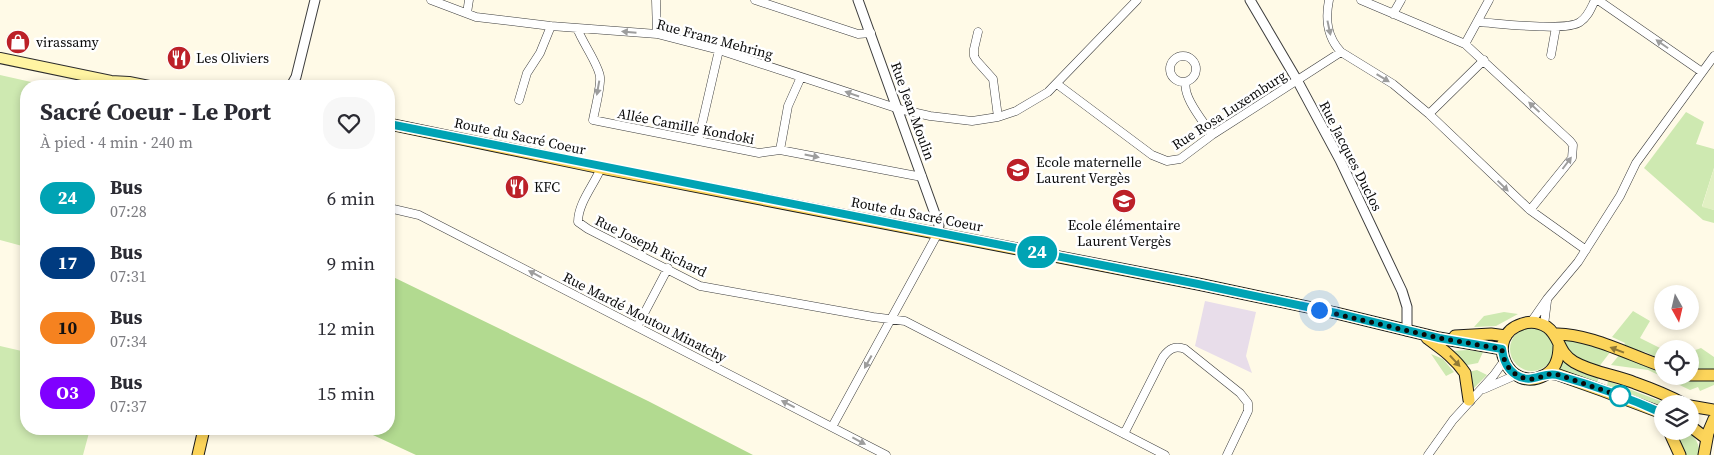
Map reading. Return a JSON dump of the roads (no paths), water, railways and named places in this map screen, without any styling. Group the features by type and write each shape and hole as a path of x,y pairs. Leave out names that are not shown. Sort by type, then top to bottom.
{"main road":[{"path":"0,58 106,80"},
{"name":"Route du Sacré Coeur","path":"395,125 601,168 1216,288 1336,313 1421,335 1502,349"},
{"path":"1559,346 1557,361 1548,373 1532,379 1516,375 1509,369 1504,361 1502,349 1506,336 1517,325 1531,322 1544,325 1554,334 1564,354 1574,362 1605,374 1635,382 1664,395"},
{"name":"Route du Sacré Coeur","path":"1439,338 1491,334 1506,336"},
{"path":"1554,334 1579,336 1654,363"},
{"path":"1421,335 1456,361 1465,374 1469,400"},
{"path":"1548,373 1654,409"},
{"path":"1699,375 1714,375"},
{"path":"1648,406 1654,412"},
{"path":"1699,408 1714,410"},
{"path":"1704,455 1707,439 1714,420"},
{"path":"1699,433 1707,439"},
{"path":"198,455 203,435"},
{"path":"1673,440 1680,455"}],"street":[{"path":"297,80 315,0"},
{"name":"Rue Franz Mehring","path":"432,0 476,16 551,26 658,34 719,50 899,109 930,116 972,121 998,117 1034,102 1057,84 1137,0"},
{"path":"467,13 469,0"},
{"path":"656,0 658,34"},
{"path":"755,0 858,34 871,33"},
{"name":"Rue Jean Moulin","path":"858,0 899,109 939,225 938,233"},
{"name":"Rue Jacques Duclos","path":"1250,0 1297,80 1340,160 1402,291 1407,307 1407,331"},
{"path":"1329,0 1327,25 1335,46 1341,52 1393,84 1429,114 1530,210 1586,250"},
{"path":"1361,0 1465,44 1570,141 1573,145 1572,158 1530,210"},
{"path":"1393,14 1400,0"},
{"path":"1465,44 1489,0"},
{"path":"1477,22 1556,27 1578,24 1585,18 1596,0 1702,72"},
{"path":"519,100 527,72 540,53 551,26"},
{"path":"1551,55 1556,27"},
{"name":"Allée Camille Kondoki","path":"577,28 580,39 598,69 600,78 593,120 759,153 780,150 922,177"},
{"path":"978,32 974,56 993,79 998,117"},
{"path":"698,140 719,50"},
{"name":"Rue Rosa Luxemburg","path":"1057,84 1152,155 1167,161 1180,159 1212,135 1341,52"},
{"path":"1531,322 1586,250 1620,196 1636,163 1714,56"},
{"path":"1429,114 1484,60"},
{"path":"780,150 788,106 801,77"},
{"path":"1186,82 1188,98 1212,135"},
{"name":"Rue Joseph Richard","path":"601,168 581,208 578,222 588,229 668,268 700,286 905,321 1165,455"},
{"name":"Rue Mardé Moutou Minatchy","path":"395,209 419,215 886,455"},
{"path":"832,426 938,233"},
{"path":"637,327 668,268"},
{"path":"1544,325 1547,299"},
{"path":"1124,434 1164,357 1170,349 1178,347 1185,350 1247,400 1248,411 1227,455"},
{"path":"1428,455 1469,400 1482,389 1504,361"},
{"path":"1482,389 1516,375"}],"place":[{"name":"virassamy","path":"18,42"},
{"name":"Les Oliviers","path":"179,58"},
{"name":"Ecole maternelle Laurent Vergès","path":"1018,170"},
{"name":"KFC","path":"517,187"},
{"name":"Ecole élémentaire Laurent Vergès","path":"1124,201"}]}
